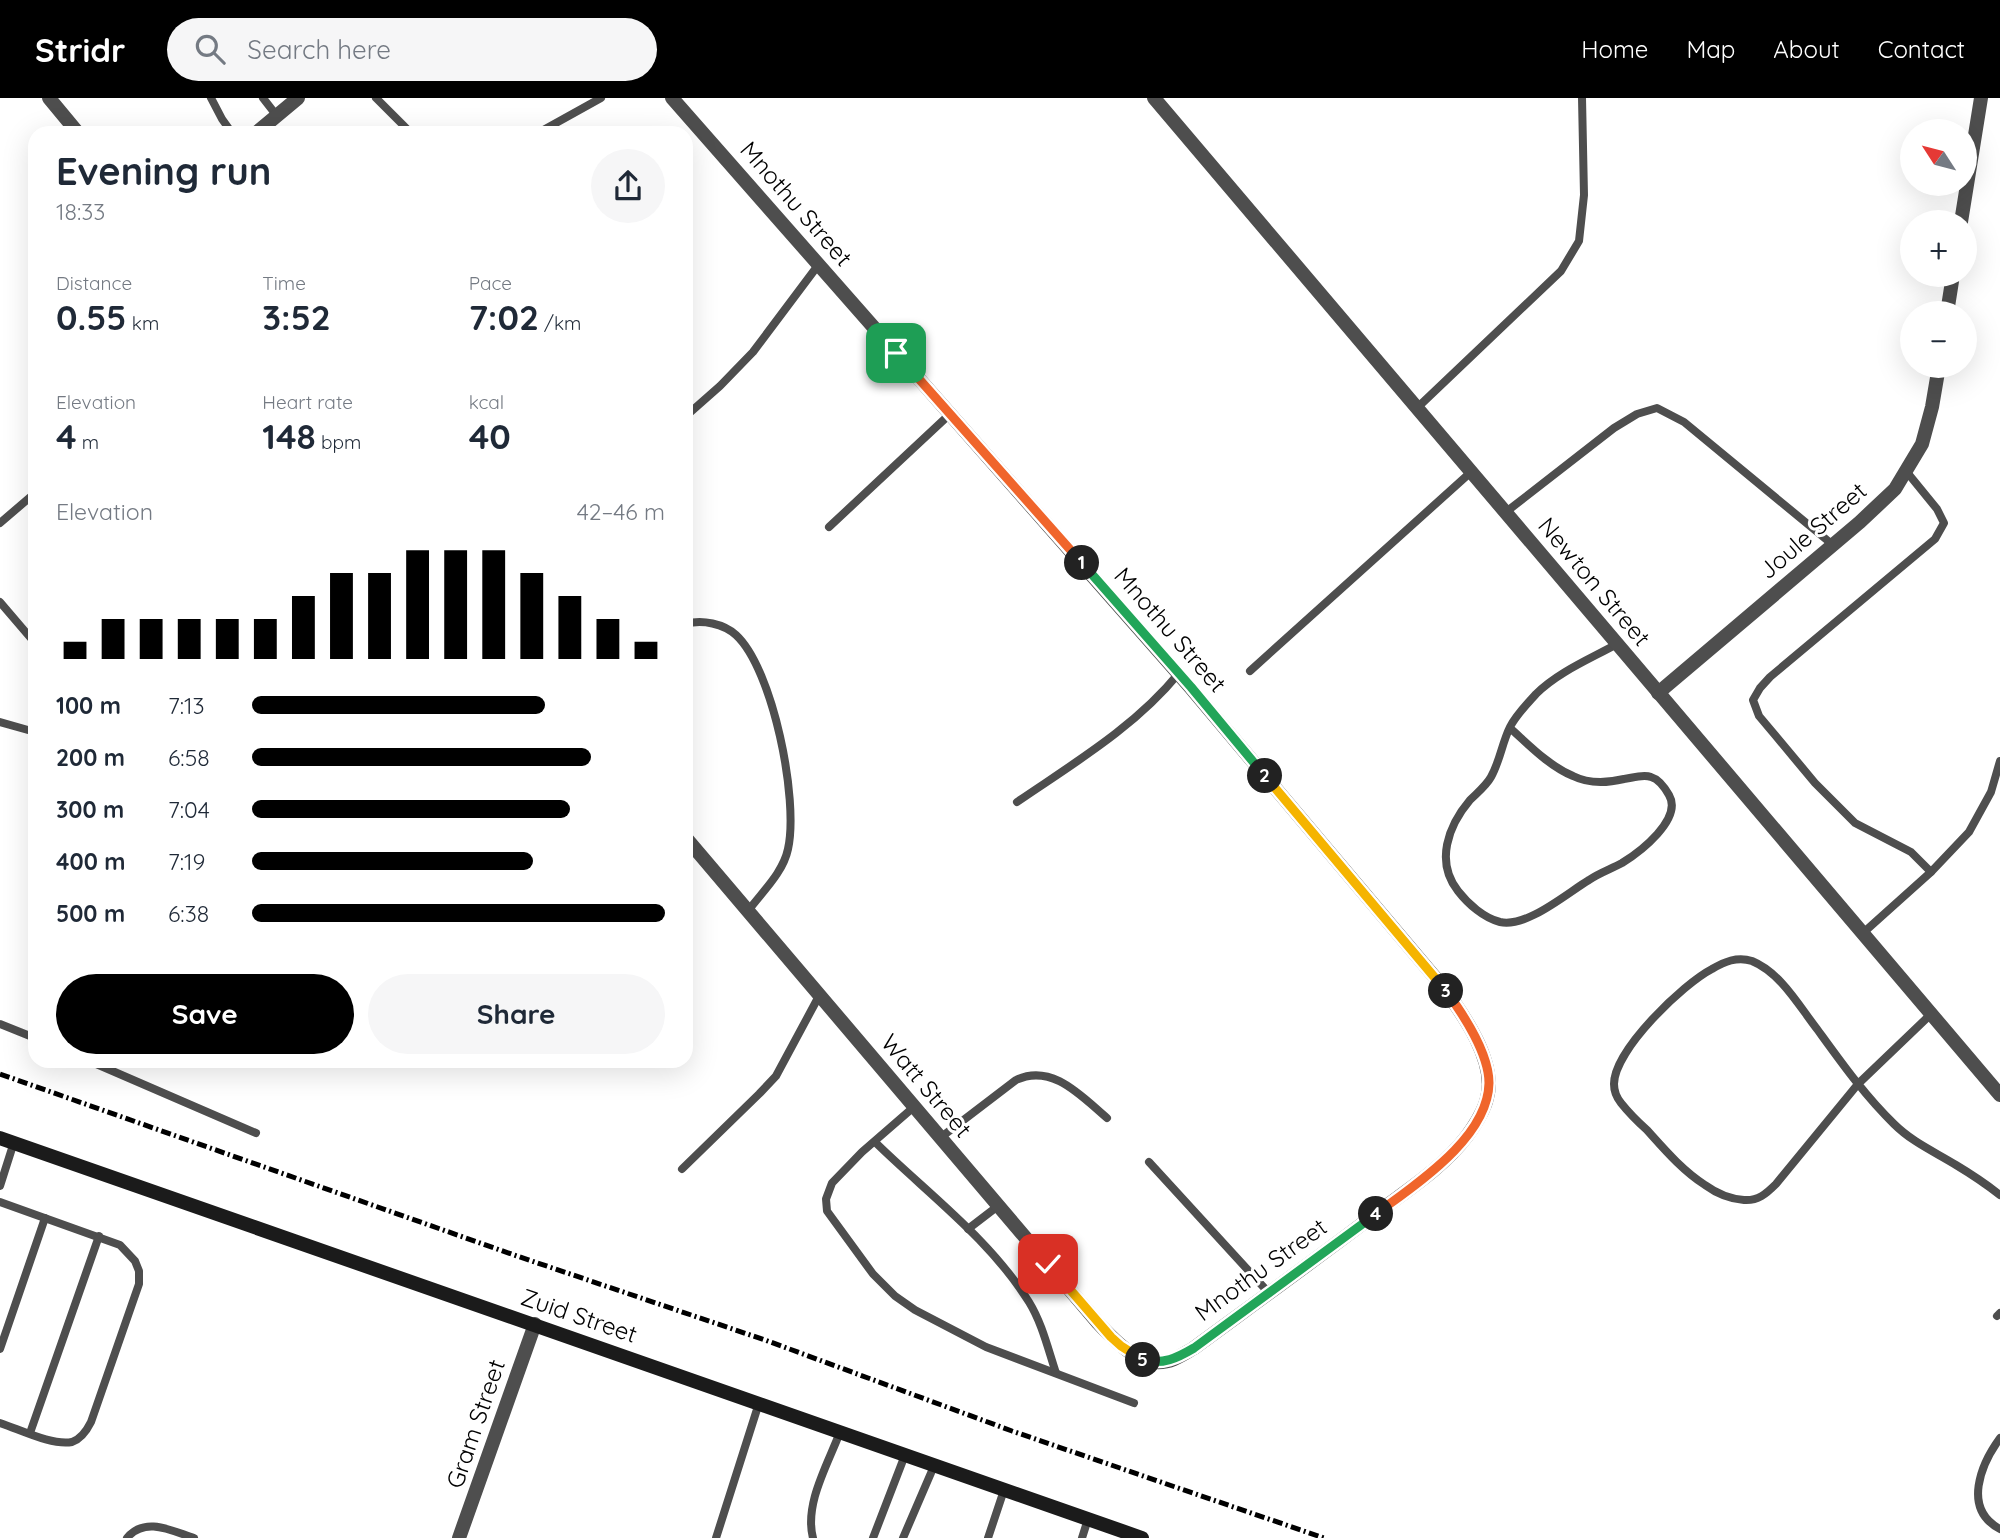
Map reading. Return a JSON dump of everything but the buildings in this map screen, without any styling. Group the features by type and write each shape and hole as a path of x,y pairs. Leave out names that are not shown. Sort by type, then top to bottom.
{"street":[{"path":"265,126 298,98"},
{"name":"Mnothu Street","path":"672,98 1179,673 1443,987 1472,1030 1486,1066 1488,1097 1480,1115 1468,1135 1442,1163 1194,1348 1173,1360 1157,1362 1137,1358"},
{"name":"Newton Street","path":"1154,98 2000,1095"},
{"path":"1963,210 1981,98"},
{"path":"52,99 73,126"},
{"name":"Joule Street","path":"1658,693 1895,489 1922,444 1937,378"},
{"name":"Watt Street","path":"693,846 1098,1323 1137,1358"},
{"name":"Zuid Street","path":"7,1140 1142,1538"},
{"name":"Gram Street","path":"459,1538 535,1324"}],"lane":[{"path":"211,98 227,126"},
{"path":"263,98 277,116"},
{"path":"376,98 404,126"},
{"path":"551,126 601,98"},
{"path":"1417,408 1561,271 1580,241 1584,195 1582,98"},
{"path":"693,410 753,352 819,264"},
{"path":"1506,512 1614,428 1637,414 1657,408 1684,422 1833,545"},
{"path":"829,527 950,414"},
{"path":"1906,471 1937,509 1944,523 1935,539 1770,677 1754,700 1759,716 1815,783 1854,823 1911,852 1931,872"},
{"path":"1250,671 1471,472"},
{"path":"0,523 28,499"},
{"path":"0,601 28,635"},
{"path":"693,622 715,623 734,633 752,655 769,698 785,757 792,827 788,851 780,870 748,911"},
{"path":"1510,727 1550,762 1574,777 1604,782 1650,776 1664,787 1671,798 1672,809 1668,820 1645,846 1630,858 1593,877 1538,912 1518,922 1503,923 1476,910 1452,883 1445,857 1450,832 1458,815 1490,780 1510,727 1526,705 1556,679 1617,644"},
{"path":"1017,802 1120,730 1156,699 1179,673"},
{"path":"0,722 28,730"},
{"path":"1863,933 1931,872 1969,832 1991,792 2000,761"},
{"path":"1931,1014 1858,1084 1770,1190 1755,1199 1744,1200 1726,1196 1705,1185 1676,1162 1620,1101 1614,1085 1619,1066 1632,1044 1667,1003 1708,971 1727,961 1740,958 1752,961 1784,985 1858,1084 1894,1124 1917,1143 1959,1166 2000,1195"},
{"path":"682,1169 776,1076 819,996"},
{"path":"0,1024 28,1035"},
{"path":"106,1068 256,1133"},
{"path":"940,1138 1016,1080 1028,1075 1041,1075 1059,1081 1107,1118"},
{"path":"915,1106 846,1167 832,1183 826,1199 827,1210 873,1274 895,1296 915,1310 986,1347 1134,1404"},
{"path":"0,1186 7,1140"},
{"path":"875,1142 968,1229 1029,1302 1040,1323 1056,1373"},
{"path":"1149,1162 1269,1293"},
{"path":"0,1202 120,1245 128,1252 139,1271 139,1284 88,1429 71,1442 50,1440 0,1423"},
{"path":"968,1229 998,1206"},
{"path":"0,1349 44,1218"},
{"path":"30,1433 99,1236"},
{"path":"716,1538 759,1403"},
{"path":"813,1538 810,1527 811,1506 840,1432"},
{"path":"2000,1438 1981,1472 1978,1492 1983,1512 1993,1525 2000,1529"},
{"path":"873,1538 905,1455"},
{"path":"903,1538 934,1466"},
{"path":"988,1538 1004,1490"},
{"path":"1082,1538 1088,1519"},
{"path":"127,1538 133,1530 143,1526 160,1527 194,1538"}],"railway":[{"path":"0,1074 517,1256 765,1340 1012,1431 1324,1538"}],"route":[{"path":"896,353 1191,687 1443,987 1472,1030 1489,1080 1488,1097 1480,1115 1468,1135 1442,1163 1194,1348 1173,1360 1147,1361 1137,1358 1121,1346 1048,1264"}]}
